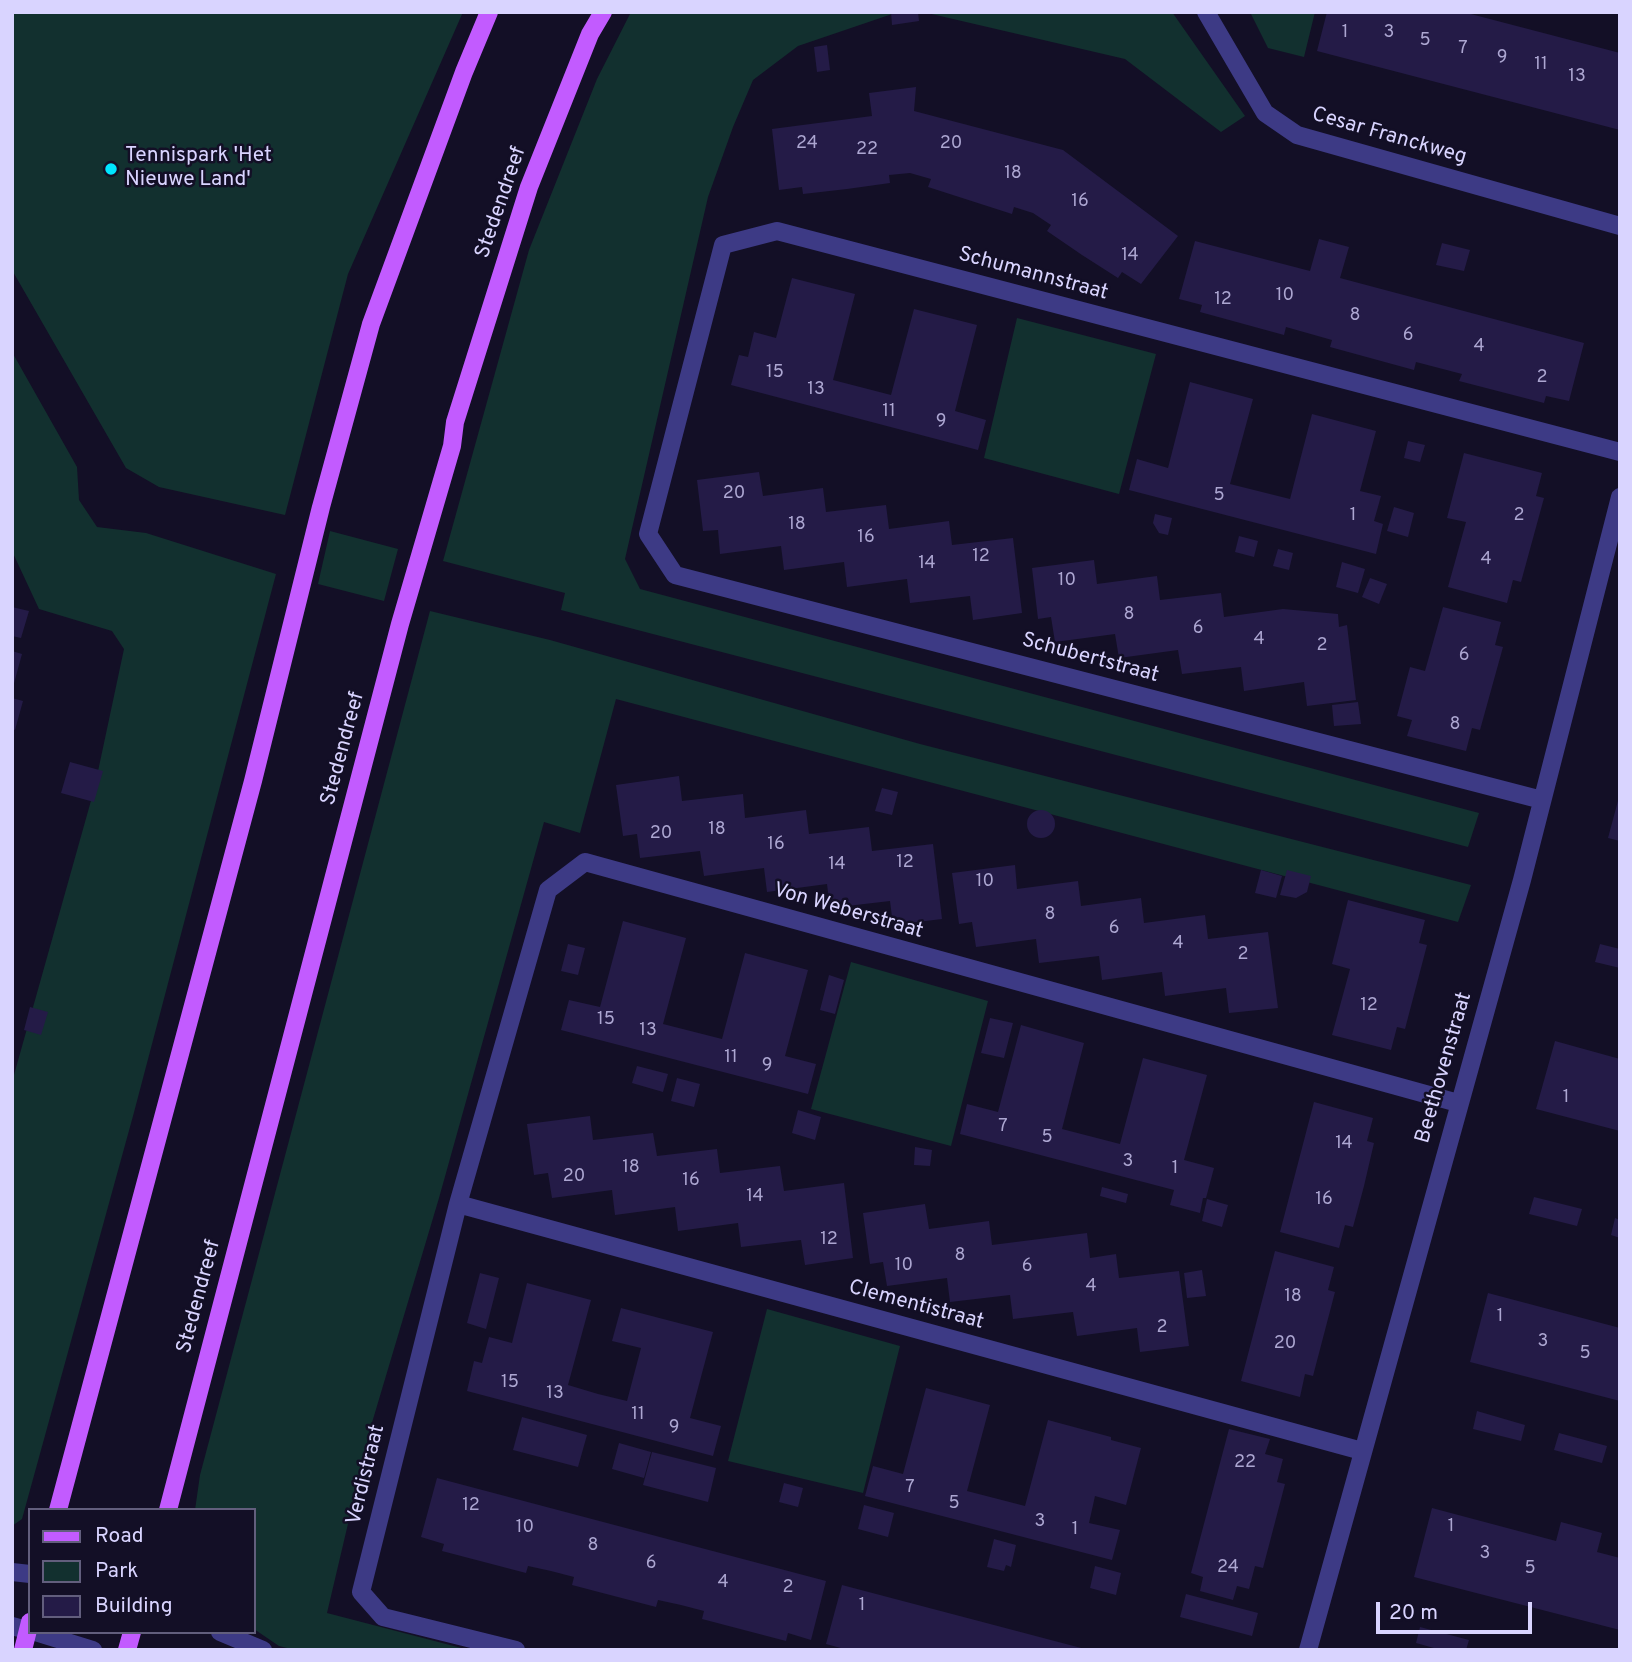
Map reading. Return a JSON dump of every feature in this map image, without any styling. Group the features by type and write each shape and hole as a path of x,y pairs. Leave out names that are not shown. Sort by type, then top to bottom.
{"main road":[{"path":"59,1508 253,781 321,507 371,324 464,72 489,12"},
{"name":"Stedendreef","path":"169,1508 397,637 452,446 455,422 529,187 590,34 603,12"},
{"path":"23,1650 27,1628"}],"street":[{"name":"Cesar Franckweg","path":"1206,12 1265,113 1297,135 1620,226"},
{"name":"Schumannstraat","path":"648,534 723,245 777,231 1620,452"},
{"name":"Beethovenstraat","path":"1308,1650 1522,880 1620,497"},
{"name":"Schubertstraat","path":"648,534 675,575 1542,800"},
{"name":"Von Weberstraat","path":"458,1204 548,890 584,862 1458,1103"},
{"name":"Clementistraat","path":"458,1204 1362,1451"},
{"name":"Verdistraat","path":"458,1204 361,1592 383,1617 516,1650"},
{"path":"45,1634 93,1650"},
{"path":"225,1634 263,1650"}],"green space":[{"path":"12,12 463,12 348,274 285,515 159,487 126,468 12,270"},
{"path":"631,12 898,12 798,46 753,80 708,197 625,559 640,589 1479,813 1468,847 561,610 565,593 443,561 529,250 597,79"},
{"path":"923,12 1172,12 1245,116 1221,132 1125,59"},
{"path":"1250,12 1315,12 1304,57 1268,48"},
{"path":"1017,318 1156,354 1119,494 984,458"},
{"path":"12,352 77,467 79,500 97,527 146,533 276,574 133,1116 22,1519 12,1526 12,1082 94,790 124,649 112,631 39,609 12,551"},
{"path":"330,531 398,549 384,601 318,584"},
{"path":"430,611 550,640 920,744 1471,885 1458,922 616,699 580,833 544,822 439,1198 371,1426 327,1613 469,1650 295,1650 279,1646 256,1630 256,1508 195,1508 200,1475"},
{"path":"851,962 988,1001 951,1146 811,1109"},
{"path":"767,1309 900,1346 863,1493 728,1461"}],"building":[{"path":"891,12 918,12 919,21 892,25"},
{"path":"1327,12 1463,12 1620,53 1620,130 1317,51"},
{"path":"827,45 830,70 817,72 814,47"},
{"path":"916,87 914,111 1063,150 1178,236 1141,284 1122,272 1118,278 1082,255 1047,231 1051,225 1033,213 1014,207 1012,214 928,187 931,179 910,173 889,175 890,183 847,189 803,194 802,187 779,190 772,129 872,116 869,93"},
{"path":"1319,239 1349,247 1340,278 1584,343 1569,401 1546,396 1544,403 1459,381 1462,374 1416,362 1414,370 1330,347 1332,340 1286,327 1284,335 1200,312 1202,305 1179,299 1195,241 1310,271"},
{"path":"1442,243 1470,250 1464,271 1436,265"},
{"path":"792,278 855,294 833,380 891,395 914,309 977,325 955,411 986,420 978,450 731,385 739,355 748,357 754,332 776,338"},
{"path":"1190,382 1253,399 1230,484 1290,499 1312,414 1376,431 1360,491 1381,496 1374,521 1383,524 1376,554 1129,490 1137,459 1168,468"},
{"path":"1408,441 1425,445 1420,462 1404,458"},
{"path":"1464,453 1542,473 1536,496 1544,498 1521,582 1513,580 1507,603 1448,587 1466,522 1447,518"},
{"path":"759,472 763,496 823,488 826,512 886,505 889,529 949,521 952,545 1013,538 1022,613 973,620 970,596 910,603 907,579 847,587 844,562 784,570 781,546 720,554 718,530 703,531 697,480"},
{"path":"1394,507 1414,513 1408,537 1387,531"},
{"path":"1155,514 1172,518 1168,535 1159,533 1153,523"},
{"path":"1239,536 1258,541 1254,557 1235,552"},
{"path":"1278,549 1293,553 1289,570 1273,566"},
{"path":"1094,560 1097,584 1157,576 1160,600 1221,593 1224,617 1283,609 1338,614 1339,627 1347,625 1356,700 1307,706 1304,682 1244,691 1241,667 1182,674 1178,650 1119,658 1115,634 1055,642 1051,617 1038,619 1032,568"},
{"path":"1342,562 1365,569 1358,593 1336,587"},
{"path":"1370,578 1387,584 1379,604 1362,597"},
{"path":"12,607 29,611 21,638 12,636"},
{"path":"1443,607 1501,622 1495,645 1503,647 1480,730 1472,728 1466,751 1407,736 1412,720 1397,716 1410,667 1425,671"},
{"path":"12,651 22,654 13,687 12,687"},
{"path":"12,698 23,701 15,730 12,729"},
{"path":"1358,702 1361,724 1334,726 1332,705"},
{"path":"70,762 103,771 94,802 61,793"},
{"path":"679,776 682,801 743,794 745,818 806,810 809,834 869,827 872,851 933,844 942,919 893,925 890,901 830,908 827,884 767,892 764,868 704,876 700,851 640,858 637,834 623,836 616,785"},
{"path":"882,788 898,792 892,815 875,811"},
{"path":"1620,797 1620,841 1608,838"},
{"path":"1041,810 1051,814 1055,824 1051,834 1041,838 1031,834 1027,824 1031,814"},
{"path":"1015,865 1017,889 1078,881 1081,906 1141,898 1144,923 1205,915 1208,939 1268,932 1278,1008 1229,1013 1226,988 1165,996 1162,972 1102,980 1099,956 1039,963 1036,939 976,947 972,922 959,924 952,873"},
{"path":"1261,870 1282,876 1276,898 1255,893"},
{"path":"1287,870 1311,876 1307,892 1296,898 1280,895"},
{"path":"1348,900 1425,920 1419,943 1427,945 1405,1029 1397,1027 1391,1050 1332,1035 1350,969 1332,964"},
{"path":"623,921 686,938 663,1024 722,1039 745,953 808,970 785,1056 816,1064 808,1094 561,1030 569,1000 600,1007"},
{"path":"568,944 585,948 578,975 561,971"},
{"path":"1600,944 1620,949 1620,968 1595,962"},
{"path":"829,975 844,980 835,1014 820,1010"},
{"path":"30,1007 48,1012 41,1035 24,1030"},
{"path":"990,1018 1013,1023 1004,1058 981,1053"},
{"path":"1021,1025 1084,1043 1062,1129 1120,1144 1143,1058 1207,1075 1184,1160 1214,1168 1200,1213 1170,1205 1174,1190 960,1134 967,1104 998,1112"},
{"path":"1555,1041 1620,1059 1620,1131 1536,1109"},
{"path":"637,1066 668,1074 663,1092 632,1083"},
{"path":"677,1078 700,1084 694,1107 671,1101"},
{"path":"1314,1102 1373,1118 1367,1141 1374,1143 1364,1186 1353,1227 1345,1225 1339,1248 1280,1232"},
{"path":"798,1110 821,1117 815,1140 792,1133"},
{"path":"590,1116 593,1140 653,1133 657,1156 717,1149 720,1173 780,1166 784,1191 844,1183 853,1258 805,1265 801,1240 741,1247 738,1223 678,1231 675,1207 615,1215 612,1190 552,1198 548,1173 534,1175 527,1124"},
{"path":"915,1147 932,1150 930,1166 914,1165"},
{"path":"1102,1187 1128,1194 1126,1203 1100,1196"},
{"path":"1534,1197 1582,1209 1577,1226 1529,1214"},
{"path":"1207,1199 1228,1205 1222,1227 1202,1221"},
{"path":"925,1204 929,1229 989,1221 992,1245 1087,1233 1090,1258 1116,1254 1119,1278 1179,1271 1189,1346 1140,1352 1137,1328 1077,1336 1073,1312 1013,1319 1010,1295 950,1302 947,1278 887,1286 883,1262 870,1264 863,1213"},
{"path":"1615,1218 1620,1220 1620,1238 1611,1235"},
{"path":"1275,1251 1334,1267 1328,1290 1335,1292 1313,1376 1305,1374 1300,1397 1241,1381"},
{"path":"1202,1270 1206,1296 1187,1298 1184,1273"},
{"path":"480,1273 499,1278 486,1329 467,1323"},
{"path":"527,1283 591,1300 568,1385 598,1394 627,1401 641,1348 612,1341 621,1308 713,1332 690,1418 721,1426 713,1456 467,1391 474,1361 482,1363 489,1337 512,1343"},
{"path":"1488,1293 1620,1328 1620,1401 1470,1362"},
{"path":"926,1388 990,1405 967,1491 1025,1506 1048,1420 1141,1448 1126,1505 1095,1496 1089,1523 1120,1530 1112,1560 865,1496 873,1466 903,1474"},
{"path":"1477,1411 1525,1425 1521,1441 1473,1429"},
{"path":"522,1417 587,1435 578,1467 513,1450"},
{"path":"1229,1429 1270,1439 1265,1454 1283,1459 1277,1482 1285,1484 1263,1568 1255,1566 1249,1589 1237,1586 1233,1600 1200,1591 1203,1577 1191,1573"},
{"path":"1559,1433 1607,1446 1602,1463 1554,1450"},
{"path":"619,1443 651,1452 644,1478 612,1469"},
{"path":"652,1452 716,1468 708,1502 643,1485"},
{"path":"437,1478 826,1581 811,1640 788,1633 786,1641 702,1619 704,1611 658,1600 656,1607 572,1585 574,1577 528,1566 526,1573 442,1551 444,1544 421,1537"},
{"path":"784,1483 803,1488 798,1507 779,1502"},
{"path":"864,1505 894,1513 888,1537 858,1529"},
{"path":"1432,1508 1556,1541 1561,1522 1602,1533 1597,1552 1620,1558 1620,1630 1414,1577"},
{"path":"994,1539 1016,1545 1011,1567 1006,1565 1004,1571 987,1567"},
{"path":"1095,1566 1121,1573 1116,1595 1090,1588"},
{"path":"842,1585 1085,1650 848,1650 826,1644"},
{"path":"1186,1594 1258,1613 1252,1636 1180,1617"},
{"path":"1420,1627 1469,1640 1466,1650 1441,1650 1416,1643"}],"place":[{"name":"Tennispark 'Het Nieuwe Land'","path":"111,169"}]}
